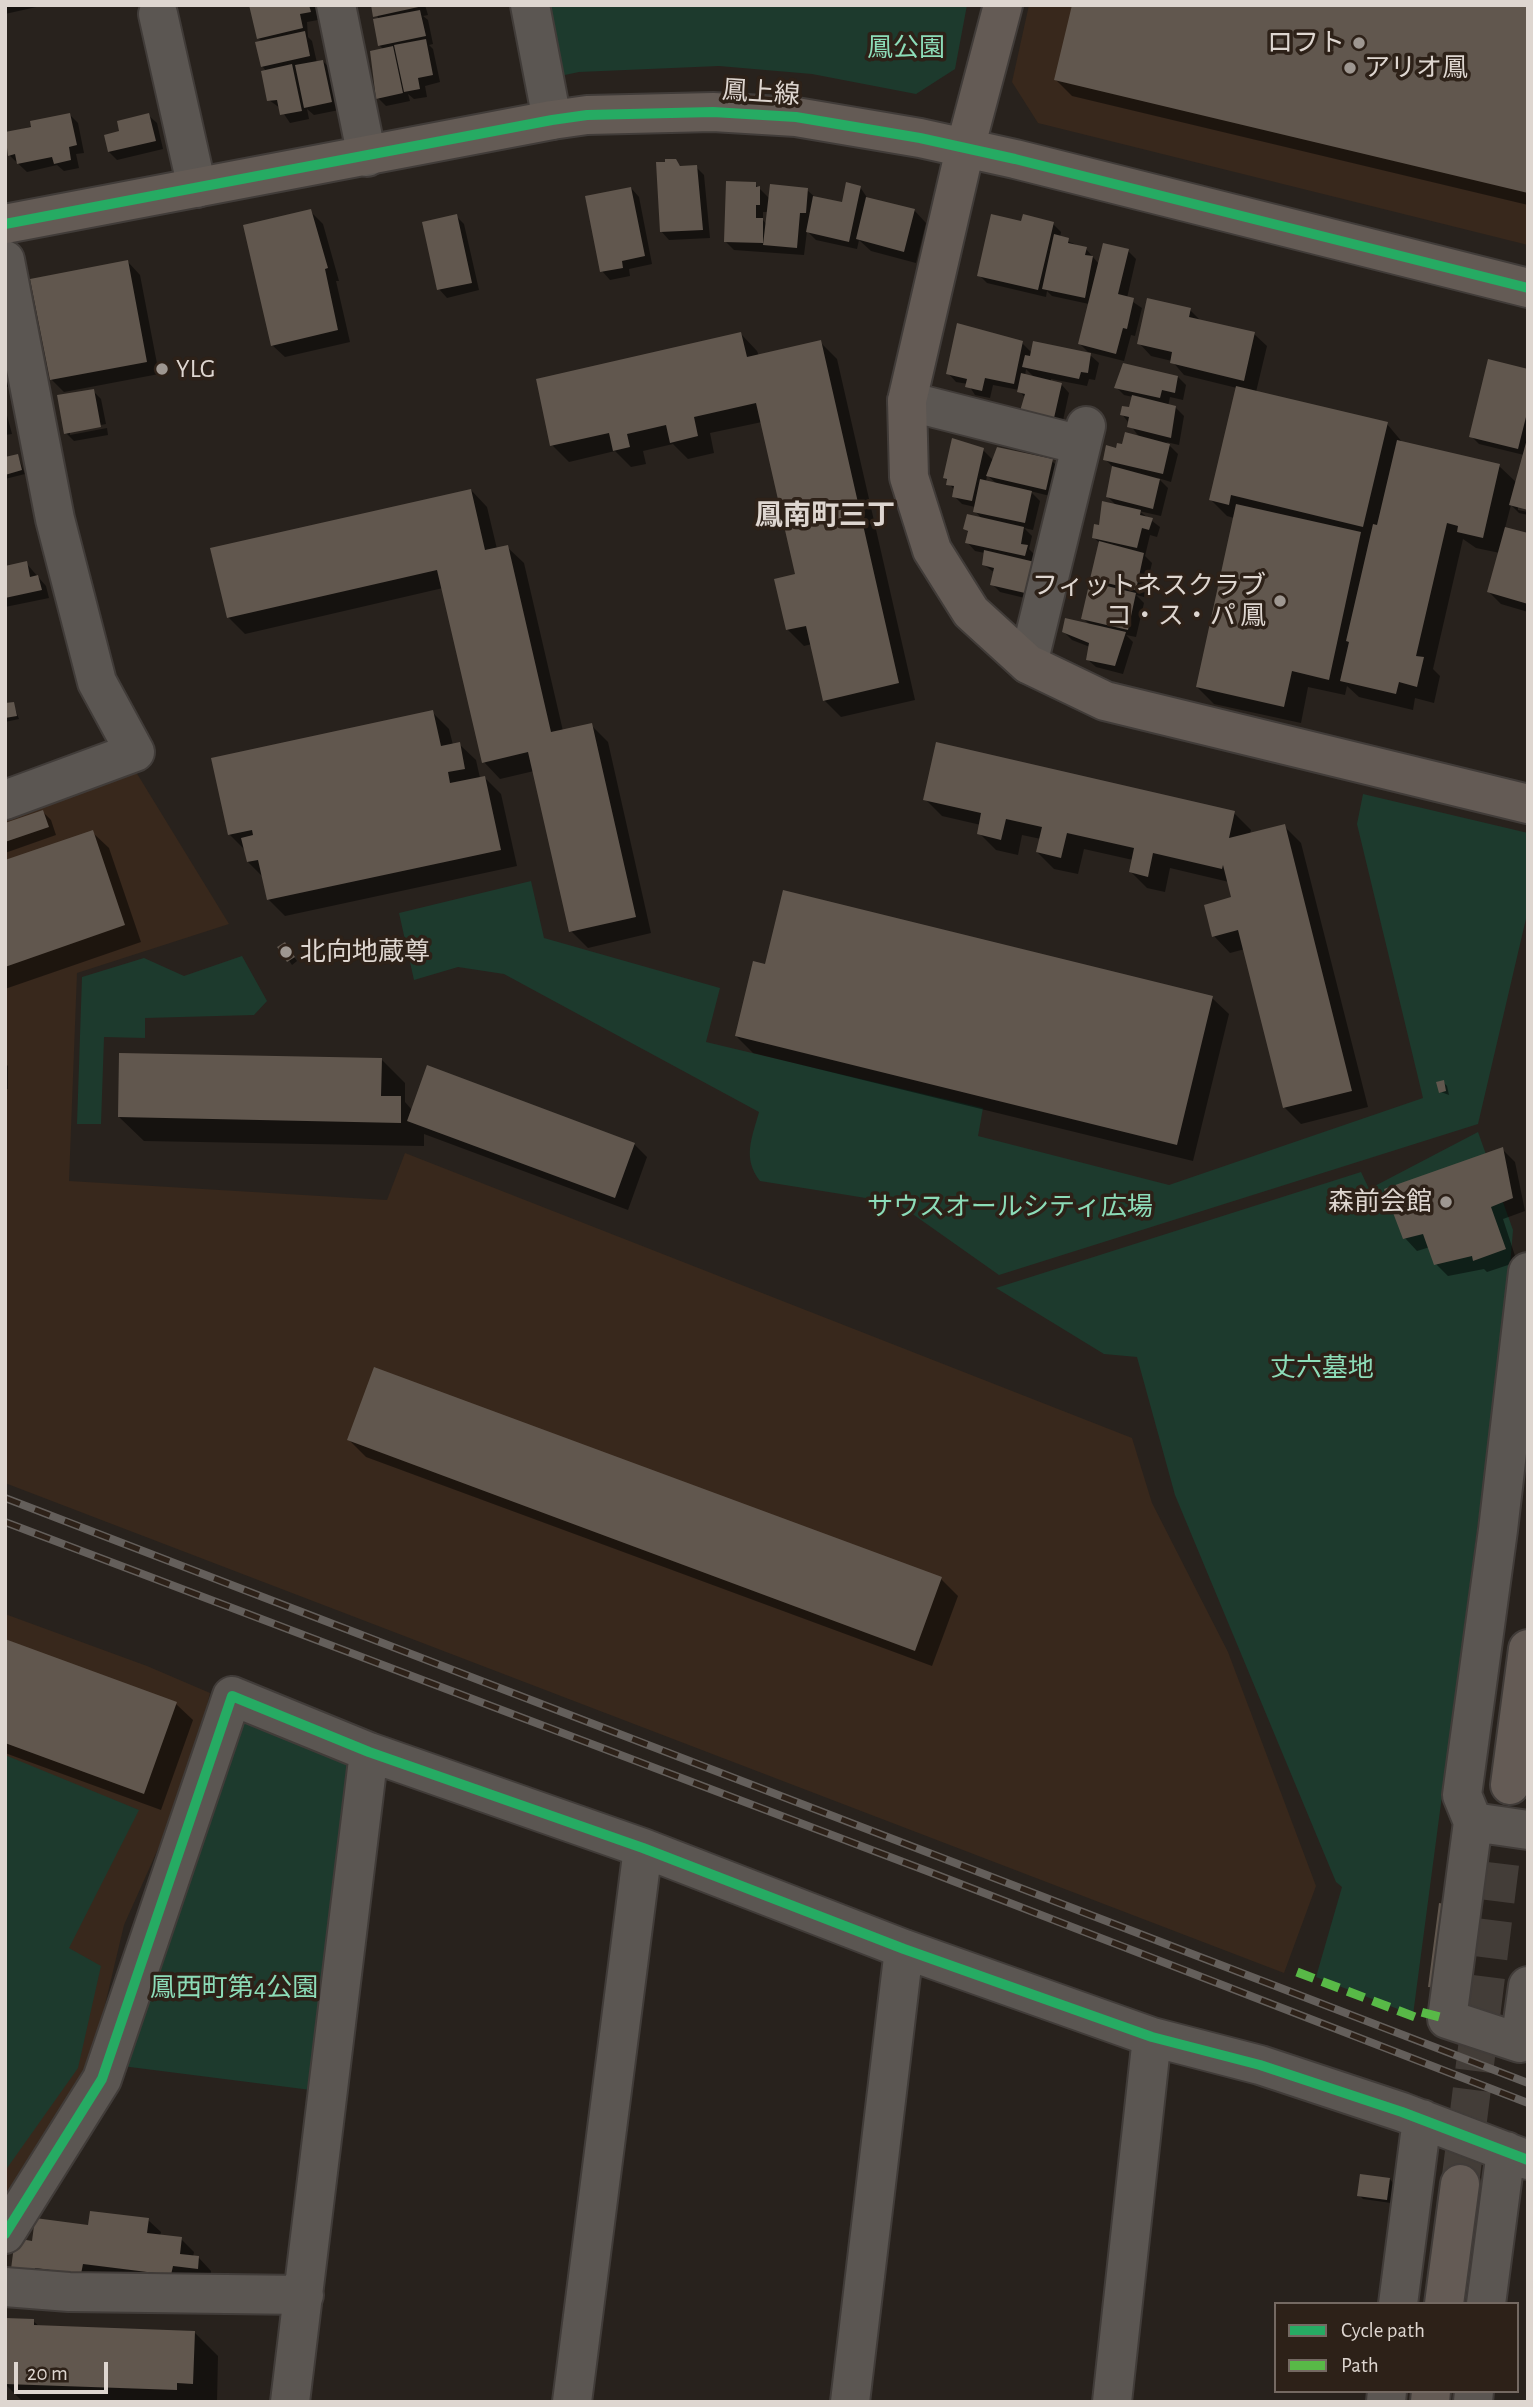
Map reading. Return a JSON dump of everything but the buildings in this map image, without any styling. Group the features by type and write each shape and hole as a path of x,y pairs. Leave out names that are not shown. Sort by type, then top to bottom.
{"street":[{"path":"336,5 366,157"},
{"path":"530,5 552,120"},
{"path":"1003,5 965,149 907,401 909,477 932,550 971,612 1028,664 1105,701 1528,804"},
{"path":"158,14 197,188"},
{"name":"鳳上線","path":"5,225 552,120 587,115 713,112 796,117 965,149 1528,288"},
{"path":"5,260 55,519 94,671 135,752 5,800"},
{"path":"907,401 1083,435 1028,664"},
{"path":"1528,1272 1498,1530 1462,1795 1473,1822 1447,2020 1520,2043 1528,1986"},
{"path":"1510,1785 1528,1649"},
{"path":"5,2234 102,2079 232,1696 369,1752 643,1847 904,1949 1152,2037 1260,2066 1422,2119 1517,2155 1486,2302"},
{"path":"290,2402 369,1752"},
{"path":"1473,1822 1528,1830"},
{"path":"572,2402 643,1847"},
{"path":"850,2402 904,1949"},
{"path":"1112,2402 1152,2037"},
{"path":"1398,2302 1422,2119"},
{"path":"1444,2302 1460,2185"},
{"path":"5,2287 69,2292 304,2295"}],"shaded area":[{"name":"アリオ鳳","path":"1029,5 1528,5 1528,245 1038,123 1012,82"},
{"path":"136,772 229,924 77,973 69,1181 387,1200 405,1153 1132,1438 1152,1503 1228,1652 1316,1886 1284,1973 5,1483 5,818"},
{"path":"5,1614 147,1666 210,1693 191,1775 124,1925 89,2072 5,2207"}],"green space":[{"name":"鳳公園","path":"546,5 967,5 955,69 916,94 812,74 719,66 579,72 560,76"},
{"name":"サウスオールシティ広場","path":"1363,794 1528,833 1528,910 1478,1124 999,1275 897,1203 760,1181 750,1156 751,1139 759,1112 504,974 458,967 414,980 399,913 531,881 544,938 720,988 706,1042 983,1108 978,1136 1169,1185 1423,1098 1357,824"},
{"path":"242,956 267,1001 254,1015 145,1018 145,1038 104,1037 101,1124 77,1124 82,977 144,958 184,976"},
{"name":"丈六墓地","path":"1478,1132 1513,1230 1507,1304 1413,2015 1316,1977 1342,1887 1336,1882 1175,1495 1137,1357 1104,1354 996,1288 1361,1172 1369,1189"},
{"name":"鳳西町第4公園","path":"246,1721 346,1758 353,1770 311,2090 122,2066 233,1725"},
{"path":"5,1755 139,1810 69,1948 101,1966 78,2068 5,2171"}],"tunnel":[{"path":"1460,2184 1510,1785"}],"railway":[{"path":"5,1498 1528,2083"},
{"path":"5,1522 927,1871 1528,2103"}],"marked path":[{"path":"1297,1972 1415,2017 1421,2012 1447,2019"}],"cycle path":[{"path":"5,224 552,120 587,115 713,112 796,117 920,138 1015,159 1528,288"},
{"path":"5,2234 102,2079 232,1696 369,1752 643,1848 904,1949 1152,2037 1260,2065 1402,2112 1528,2160"}],"place":[{"name":"ロフト","path":"1359,43"},
{"name":"アリオ鳳","path":"1350,68"},
{"name":"YLG","path":"162,369"},
{"name":"フィットネスクラブ コ・ス・パ 鳳","path":"1280,601"},
{"name":"北向地蔵尊","path":"286,952"},
{"name":"森前会館","path":"1446,1202"}],"district":[{"name":"鳳南町三丁","path":"825,516"}]}
